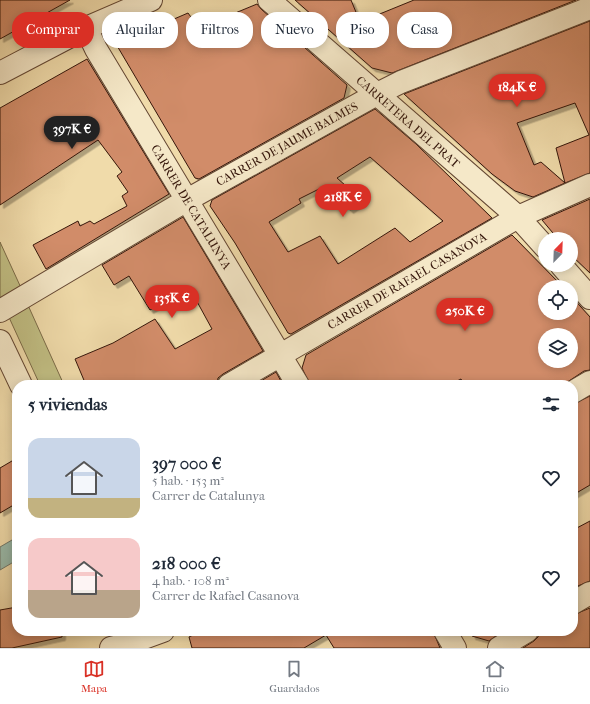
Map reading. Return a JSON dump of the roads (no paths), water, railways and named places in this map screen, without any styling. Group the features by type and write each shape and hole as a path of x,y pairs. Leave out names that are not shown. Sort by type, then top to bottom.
{"street":[{"path":"94,25 151,0"},
{"name":"CARRETERA DEL PRAT","path":"269,0 518,217 538,239"},
{"name":"CARRER DE JAUME BALMES","path":"0,311 187,200 377,94 401,82 590,8"},
{"name":"CARRER DE CATALUNYA","path":"94,46 295,380"},
{"path":"0,73 48,48"},
{"name":"CARRER DE RAFAEL CASANOVA","path":"238,380 518,217 590,185"},
{"path":"567,272 590,298"},
{"path":"0,341 19,380"},
{"path":"578,389 590,382"},
{"path":"578,600 590,593"},
{"path":"122,643 146,636"},
{"path":"447,636 454,648"},
{"path":"499,648 519,636"}]}
